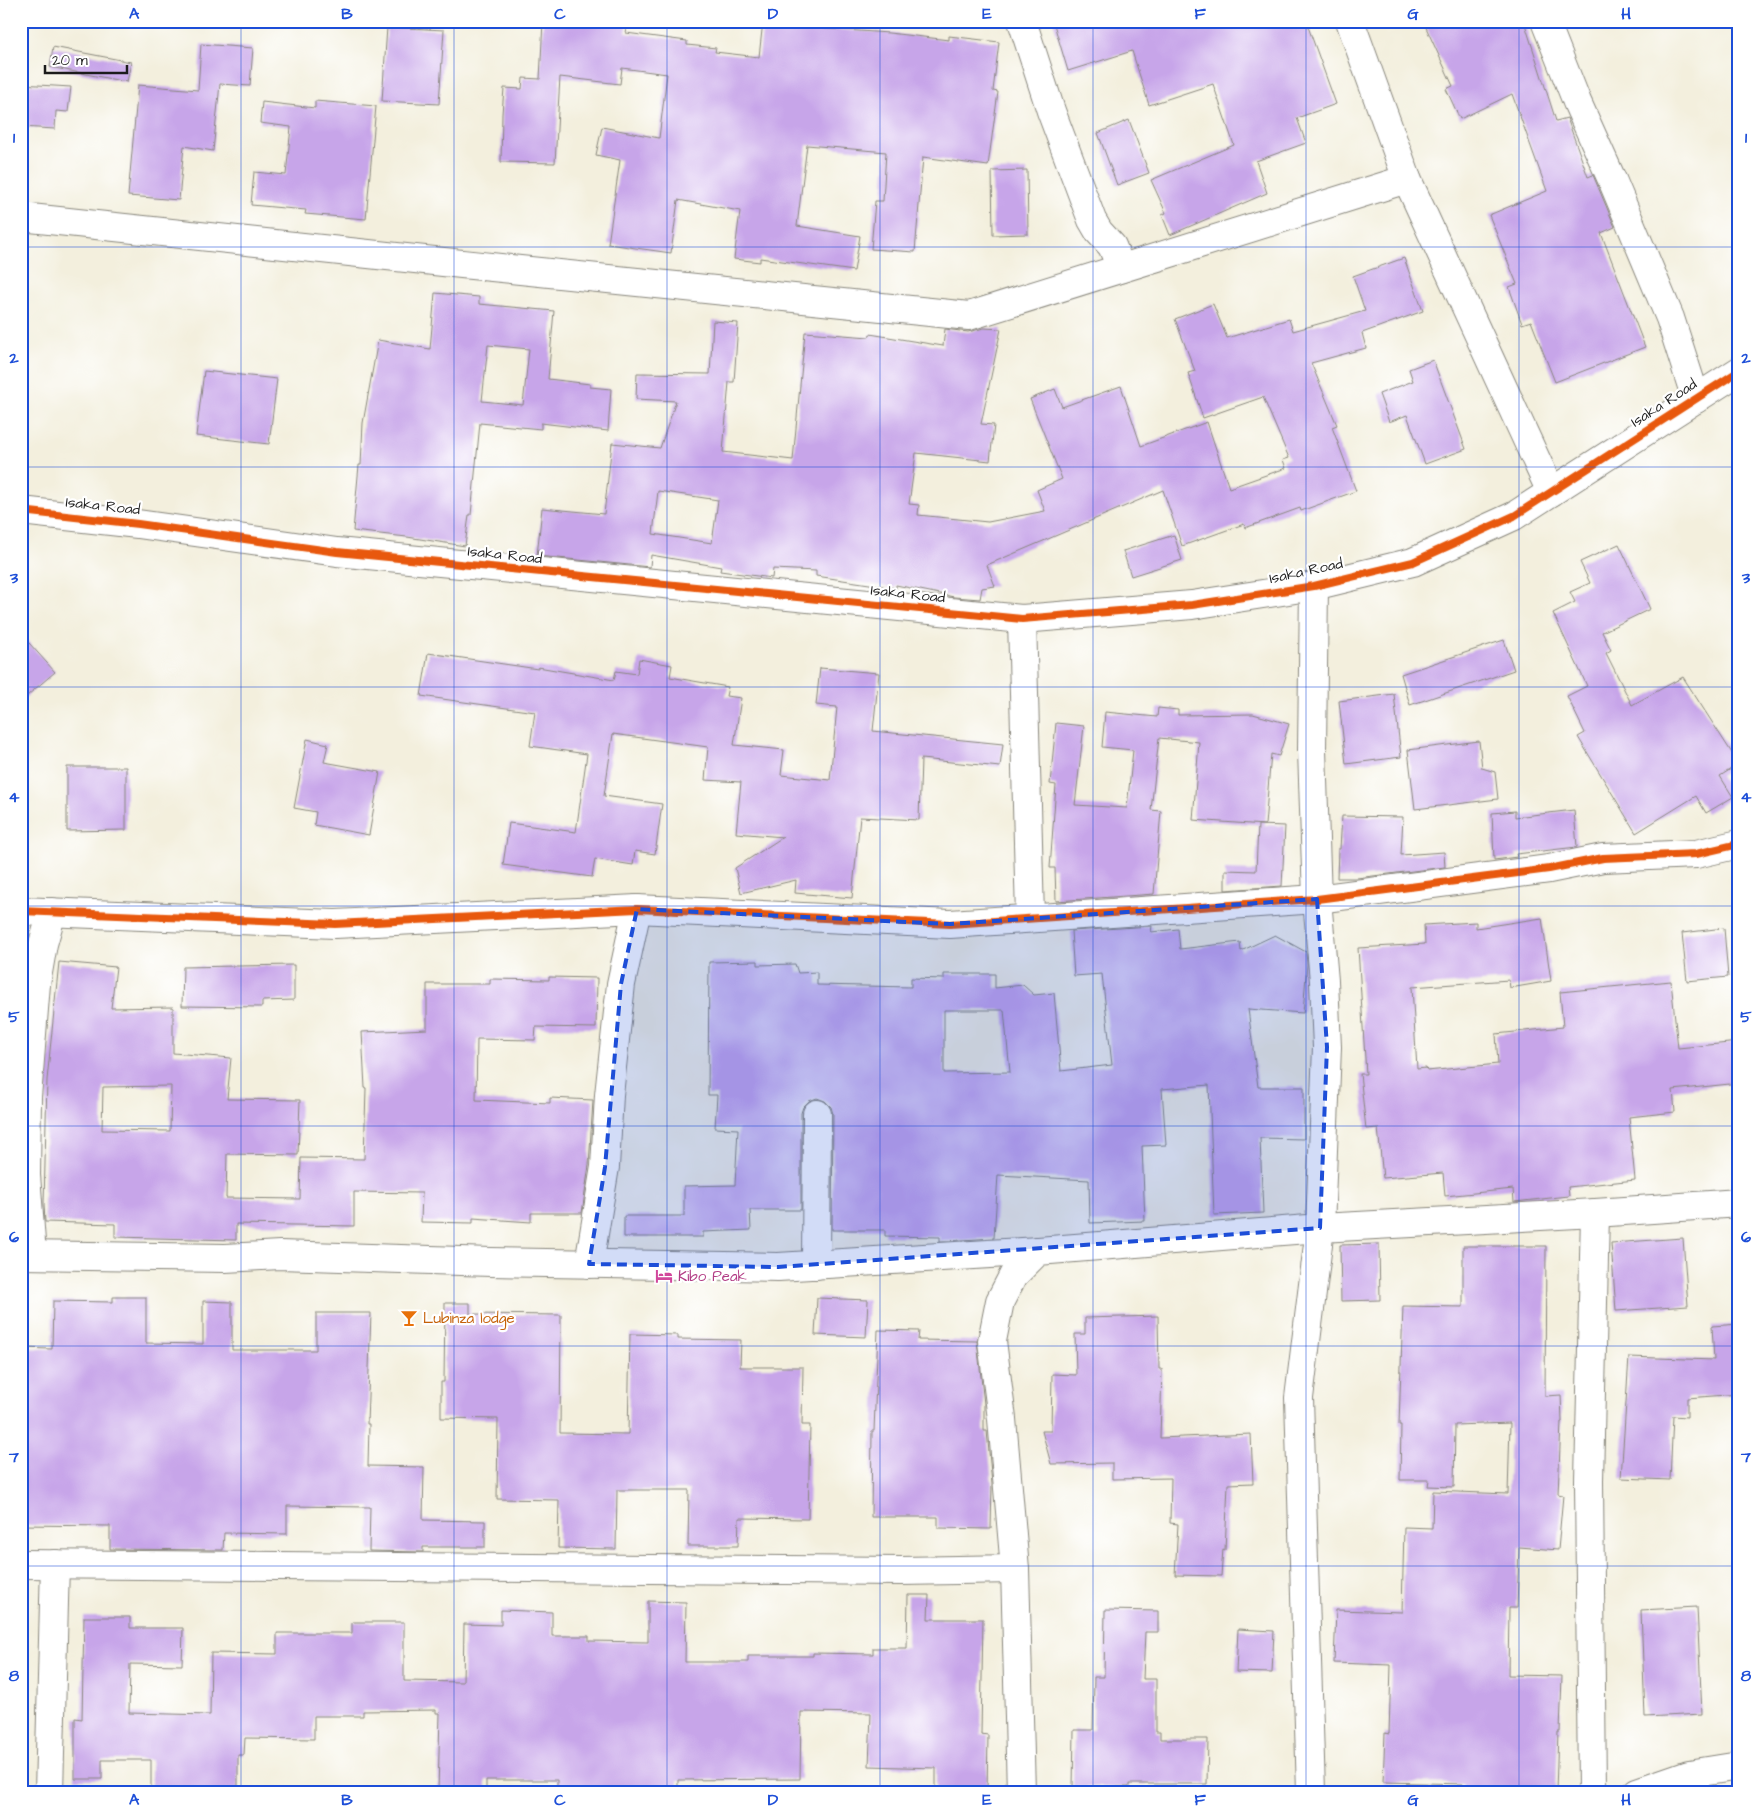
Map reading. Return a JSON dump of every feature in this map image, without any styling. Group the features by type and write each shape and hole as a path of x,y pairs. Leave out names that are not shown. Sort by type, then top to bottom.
{"street":[{"path":"1022,21 1051,111 1092,220 1099,232 1112,246 1121,268"},
{"path":"1350,21 1407,179 1551,492"},
{"path":"1545,21 1577,102 1670,318 1696,399"},
{"path":"21,217 969,316 1407,179"},
{"name":"Isaka Road","path":"21,511 138,524 337,552 1022,620 1192,605 1314,586 1413,562 1514,516 1739,371"},
{"path":"1310,1792 1299,1398 1320,1228 1327,1047 1317,899 1312,750 1314,586"},
{"path":"1022,620 1030,917"},
{"path":"21,911 335,924 637,909 950,924 1030,917 1317,899 1549,869 1603,858 1696,854 1739,844"},
{"path":"589,1264 605,1167 609,1094 621,984 637,909"},
{"path":"52,912 43,944 36,984 27,1097 27,1255 225,1258 280,1256 778,1267 1038,1251 1320,1228 1739,1203"},
{"path":"816,1265 817,1114"},
{"path":"1592,1792 1590,1480 1595,1213"},
{"path":"1021,1792 1015,1569 1002,1419 992,1341 1000,1301 1013,1276 1038,1251"},
{"path":"21,1564 891,1571 1015,1569"},
{"path":"49,1792 56,1564"},
{"path":"1637,1792 1689,1774 1739,1766"}],"highlighted area":[{"path":"1317,899 1327,1047 1320,1228 778,1267 589,1264 605,1167 621,984 637,909 950,924"}],"building":[{"path":"543,21 586,23 586,21 628,21 626,33 687,41 687,45 716,48 715,52 759,57 763,21 794,21 815,24 815,28 889,33 949,40 949,36 999,42 993,91 998,92 988,166 923,157 915,252 871,249 875,201 883,201 886,152 807,145 797,226 860,236 854,271 760,258 760,262 734,259 740,211 678,200 671,253 608,244 620,160 596,155 602,127 659,138 667,74 622,68 620,84 560,77 555,163 501,162 504,88 522,89 523,78 540,79"},
{"path":"1053,21 1306,21 1336,104 1297,118 1306,143 1256,161 1267,193 1170,235 1162,215 1166,213 1151,180 1234,145 1213,84 1149,105 1132,51 1068,71"},
{"path":"1423,21 1524,21 1556,121 1567,118 1588,177 1593,175 1615,227 1601,233 1645,347 1555,382 1531,321 1522,324 1509,287 1517,284 1489,215 1547,191 1512,94 1460,119 1446,89 1453,86"},
{"path":"387,27 444,30 439,104 382,101"},
{"path":"201,44 253,48 250,86 220,84 213,151 184,146 179,200 128,196 138,85 198,90"},
{"path":"53,47 131,62 127,82 50,67"},
{"path":"21,84 71,87 68,112 56,111 55,129 21,127"},
{"path":"315,101 376,106 366,219 305,214 306,210 251,205 254,172 286,175 291,127 260,123 262,102 315,108"},
{"path":"1129,120 1149,173 1117,185 1098,133"},
{"path":"1027,170 1028,234 993,235 992,171"},
{"path":"1404,258 1423,311 1362,333 1366,348 1311,363 1337,425 1332,427 1356,491 1301,511 1300,508 1245,528 1244,524 1182,546 1163,490 987,565 995,586 982,588 980,599 954,597 896,585 896,588 816,576 816,571 773,569 772,578 720,571 721,567 651,555 650,567 537,556 542,508 604,514 612,443 660,448 676,401 636,399 637,373 710,374 713,321 738,323 734,382 729,382 723,452 793,460 805,332 869,337 870,334 943,346 945,329 968,332 984,328 1001,329 981,424 994,425 990,461 916,453 909,504 919,505 918,515 988,522 1045,511 1037,490 1062,479 1030,399 1055,389 1062,407 1121,386 1141,446 1207,422 1229,488 1286,468 1283,460 1289,458 1263,397 1203,418 1188,373 1195,371 1175,319 1213,304 1227,338 1289,319 1293,331 1365,311 1353,276","holes":["658,491 718,500 712,543 653,534"]},
{"path":"435,293 479,297 479,304 554,311 548,379 590,384 590,387 611,389 608,431 541,423 541,429 480,423 471,515 469,515 465,546 353,531 359,465 361,465 363,423 378,340 430,349","holes":["488,345 529,349 523,405 482,401"]},
{"path":"1433,360 1466,449 1425,464 1407,415 1389,422 1379,394 1413,381 1409,369"},
{"path":"204,371 277,379 269,444 196,436"},
{"path":"1174,535 1182,560 1131,576 1123,551"},
{"path":"1619,544 1650,609 1602,632 1611,650 1606,653 1632,705 1683,677 1739,764 1720,776 1733,797 1706,813 1696,796 1636,833 1578,737 1585,733 1567,696 1587,686 1553,613 1575,602 1570,592 1590,583 1580,562"},
{"path":"21,634 55,672 21,701"},
{"path":"1504,640 1514,670 1410,705 1401,674"},
{"path":"428,653 538,669 538,667 614,680 616,671 637,674 639,659 672,665 670,677 728,687 726,696 741,698 734,745 784,750 781,775 830,780 837,707 816,705 820,668 879,673 873,731 1003,744 1000,767 921,759 919,820 860,817 852,898 795,893 796,880 741,893 735,868 783,837 736,833 741,782 705,780 708,747 613,734 604,796 662,804 655,854 635,851 633,865 595,859 592,877 503,865 509,823 576,832 587,754 530,746 535,712 421,696"},
{"path":"1394,694 1401,757 1346,764 1339,701"},
{"path":"1158,708 1178,710 1178,715 1253,714 1289,724 1279,756 1271,754 1265,825 1193,820 1199,742 1159,738 1151,810 1161,811 1154,894 1056,901 1055,868 1050,868 1056,785 1050,784 1056,723 1084,726 1075,805 1127,808 1133,750 1102,747 1105,712 1157,717"},
{"path":"307,739 328,744 324,762 380,772 369,835 314,825 316,812 294,808"},
{"path":"1479,741 1482,768 1495,772 1498,799 1415,809 1408,750"},
{"path":"67,767 126,767 126,830 67,831"},
{"path":"1574,810 1577,847 1516,854 1517,857 1494,860 1492,813 1515,811 1515,817"},
{"path":"1342,816 1403,817 1401,855 1444,852 1445,867 1357,878 1337,878"},
{"path":"1258,825 1285,826 1282,886 1225,890 1225,870 1256,871"},
{"path":"1542,918 1551,981 1510,988 1509,980 1412,987 1417,1069 1426,1068 1427,1071 1498,1064 1496,1034 1563,1027 1560,992 1671,981 1678,1048 1739,1042 1739,1083 1673,1090 1675,1112 1629,1117 1635,1180 1568,1187 1569,1196 1514,1202 1513,1189 1445,1196 1443,1173 1383,1178 1378,1128 1366,1129 1360,1074 1366,1074 1358,948 1425,944 1424,925 1476,922 1476,928"},
{"path":"1152,926 1151,932 1178,929 1180,949 1240,942 1241,951 1275,935 1306,952 1307,964 1303,1013 1248,1009 1258,1087 1304,1087 1304,1139 1260,1138 1263,1213 1214,1215 1209,1085 1162,1089 1166,1145 1142,1146 1145,1221 1090,1223 1089,1180 998,1175 994,1238 940,1241 940,1237 885,1236 885,1230 832,1230 833,1114 831,1107 825,1101 817,1098 809,1101 803,1107 801,1113 801,1210 750,1210 751,1230 703,1232 703,1237 624,1237 624,1216 684,1216 684,1186 735,1185 738,1129 715,1128 717,1095 708,1095 709,962 758,961 758,965 795,964 798,973 817,972 817,985 911,987 911,978 944,979 944,974 995,974 995,988 1023,985 1034,995 1054,993 1061,1071 1112,1065 1102,974 1074,976 1071,931","holes":["944,1010 1004,1010 1010,1072 944,1073"]},
{"path":"1724,928 1728,977 1687,981 1682,933"},
{"path":"59,962 116,967 111,1008 173,1007 173,1053 231,1058 227,1099 300,1100 298,1155 227,1154 226,1198 300,1199 301,1158 364,1159 366,1088 362,1032 427,1029 427,984 490,984 490,979 549,980 549,977 597,978 596,1028 536,1027 535,1040 477,1039 476,1100 550,1103 550,1098 593,1100 589,1165 582,1213 531,1213 531,1222 473,1218 473,1223 421,1222 422,1193 354,1192 354,1226 236,1224 236,1240 115,1237 115,1224 45,1222 47,1080","holes":["171,1086 170,1131 102,1130 103,1087"]},
{"path":"294,965 294,1000 262,1001 262,1007 182,1006 183,967"},
{"path":"1683,1238 1688,1306 1616,1311 1611,1243"},
{"path":"1379,1244 1380,1300 1341,1301 1340,1245"},
{"path":"1463,1246 1546,1246 1545,1396 1561,1395 1562,1422 1558,1494 1563,1495 1558,1550 1519,1547 1517,1608 1509,1608 1508,1675 1562,1676 1556,1792 1463,1792 1463,1784 1383,1782 1385,1733 1389,1734 1391,1665 1334,1663 1336,1610 1402,1612 1404,1527 1432,1528 1433,1491 1508,1494 1510,1423 1455,1425 1454,1487 1428,1486 1429,1480 1400,1480 1401,1425 1399,1425 1403,1306 1463,1307"},
{"path":"113,1297 146,1297 146,1343 203,1344 203,1301 232,1302 232,1350 316,1350 316,1313 371,1313 367,1424 369,1424 368,1466 424,1467 423,1520 485,1521 485,1547 423,1547 423,1552 369,1551 370,1507 287,1506 287,1534 224,1533 223,1550 110,1549 110,1526 21,1525 21,1348 52,1349 53,1301 113,1302"},
{"path":"817,1298 868,1300 866,1337 815,1335"},
{"path":"445,1303 470,1303 470,1314 561,1315 560,1433 628,1434 630,1334 678,1335 678,1339 741,1340 740,1367 803,1367 802,1425 810,1425 808,1519 739,1518 738,1546 688,1546 689,1490 617,1490 616,1549 558,1548 559,1500 497,1499 498,1419 441,1418 441,1382 444,1382"},
{"path":"1158,1316 1159,1369 1162,1369 1160,1438 1251,1434 1253,1483 1228,1484 1225,1550 1223,1549 1221,1576 1175,1575 1178,1524 1170,1523 1171,1478 1112,1479 1112,1463 1051,1464 1042,1431 1051,1431 1052,1374 1076,1375 1075,1334 1085,1334 1085,1318"},
{"path":"1739,1324 1739,1394 1687,1398 1687,1417 1673,1416 1670,1480 1621,1478 1629,1357 1714,1360 1712,1326"},
{"path":"878,1330 919,1331 918,1340 977,1341 984,1404 984,1431 987,1431 992,1484 991,1529 938,1528 938,1517 871,1517 872,1431 874,1431"},
{"path":"908,1595 929,1595 928,1619 983,1619 981,1734 988,1735 987,1792 936,1792 936,1768 869,1766 871,1713 801,1712 800,1779 678,1780 678,1789 596,1789 596,1792 557,1792 557,1780 486,1780 486,1792 438,1792 440,1713 436,1713 436,1710 363,1711 363,1716 314,1716 314,1739 245,1738 244,1755 238,1755 238,1792 151,1792 151,1760 102,1760 102,1779 75,1779 75,1718 82,1719 84,1617 130,1617 130,1628 183,1628 182,1665 130,1664 129,1713 210,1715 211,1653 277,1654 277,1633 352,1633 352,1622 404,1622 404,1681 463,1682 464,1624 501,1625 501,1610 552,1612 552,1636 589,1636 589,1641 648,1642 648,1601 686,1602 685,1662 748,1662 748,1656 813,1656 813,1653 873,1654 873,1648 907,1648"},
{"path":"1697,1607 1702,1714 1645,1717 1641,1610"},
{"path":"1105,1610 1158,1611 1158,1632 1145,1632 1143,1679 1156,1679 1156,1732 1160,1732 1160,1739 1208,1739 1207,1784 1129,1784 1129,1787 1073,1787 1074,1730 1093,1730 1094,1677 1104,1677"},
{"path":"1238,1629 1274,1631 1272,1673 1236,1672"}],"cycle path":[{"path":"21,511 138,524 337,552 1022,619 1192,605 1314,586 1413,562 1514,516 1739,371"},
{"path":"21,911 335,924 637,909 950,924 1317,899 1549,869 1603,858 1696,854 1739,844"}],"place":[{"name":"Kibo Peak","path":"664,1276"},
{"name":"Lubinza lodge","path":"409,1318"}]}
